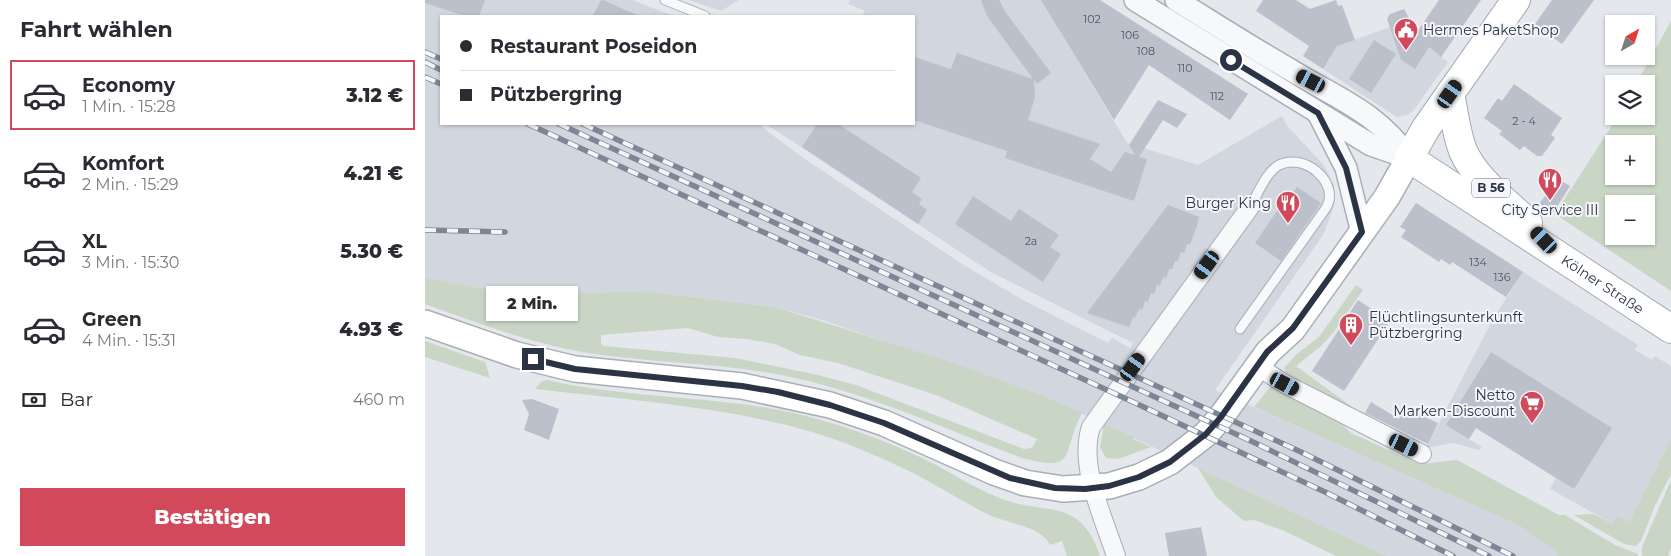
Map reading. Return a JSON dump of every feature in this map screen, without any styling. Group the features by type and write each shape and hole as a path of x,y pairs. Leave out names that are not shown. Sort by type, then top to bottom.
{"main road":[{"path":"425,323 517,355 575,369 742,386 804,398 884,423 1010,478 1055,488 1094,488 1125,482 1170,462 1189,449 1221,417 1267,352 1293,328 1387,197 1426,128 1516,0"},
{"name":"B 56","path":"1450,94 1461,144 1471,164 1490,187 1566,262"},
{"name":"Kölner Straße","path":"1409,158 1671,329"}],"street":[{"name":"Kölner Straße","path":"1135,0 1371,145 1409,158"},
{"name":"Kölner Straße","path":"1176,0 1351,105 1395,137 1409,158"},
{"path":"1318,113 1346,168 1362,232"},
{"path":"1116,556 1094,488 1086,449 1088,434 1093,422 1250,206"},
{"path":"1257,366 1285,384 1422,454"}],"lane":[{"path":"665,0 702,15"},
{"path":"1240,328 1330,202 1330,192 1327,183 1312,168 1297,162 1289,162 1273,170 1250,206"}],"shaded area":[{"path":"425,0 632,0 671,15 440,15 440,125 763,125 762,127 799,155 962,264 1021,299 1108,343 1112,338 1130,348 1133,343 989,271 768,125 915,125 915,15 863,15 865,11 848,4 850,0 1082,0 1072,17 1059,30 1127,143 1198,165 1282,116 1288,127 1323,164 1334,185 1334,206 1323,235 1215,390 1520,526 1556,551 1558,556 1387,556 1039,394 822,320 775,307 643,291 550,294 481,288 425,278"},
{"path":"689,0 739,0 721,11"},
{"path":"1410,20 1414,36 1448,62 1413,111 1407,115 1397,117 1323,69 1337,46"},
{"path":"1523,272 1638,345 1635,350 1652,360 1655,356 1671,366 1671,439 1629,522 1613,524 1550,489 1556,478 1476,428 1469,439 1482,447 1479,450 1453,443 1426,448 1493,319"}],"green space":[{"path":"1671,21 1671,291 1555,214 1605,136 1605,185 1655,185 1655,135 1606,135 1612,125 1655,125 1655,75 1641,75 1647,65 1655,65 1655,50"},
{"path":"425,278 481,288 550,294 643,291 775,307 944,360 1039,394 1082,413 1065,457 1060,461 1051,463 1038,462 1019,457 880,403 824,385 745,369 620,357 552,346 509,334 425,304","holes":["688,328 718,337 775,344 800,355 838,363 936,395 1037,439 1032,448 1024,449 856,385 818,375 735,358 604,346 601,344 601,335"]},
{"path":"1356,285 1363,290 1333,333 1321,346 1296,366 1352,407 1350,410 1286,373 1284,368 1297,354 1319,337"},
{"path":"425,341 485,362 490,378 425,357"},
{"path":"547,380 609,391 735,403 767,408 798,414 845,427 920,457 997,497 1014,503 1059,511 1071,516 1082,524 1092,537 1100,556 1067,556 1062,541 1050,545 1045,538 1031,529 987,514 911,472 863,450 825,436 778,423 710,410 535,389 541,382"},
{"path":"1271,386 1342,424 1351,433 1419,464 1457,460 1559,515 1565,515 1615,545 1638,554 1638,556 1558,556 1556,551 1520,526 1254,407"},
{"path":"1104,424 1134,437 1133,439 1151,447 1118,459 1106,458 1100,447"},
{"path":"1671,439 1671,474 1654,508 1641,541 1636,546 1624,544 1574,515 1593,514 1613,524 1617,516 1629,522"},
{"path":"1198,468 1387,556 1336,556 1282,530 1254,520 1244,521 1216,497"},
{"path":"1671,480 1671,548 1668,556 1642,556 1642,547"}],"building":[{"path":"425,0 485,0 479,15 462,15 425,3"},
{"path":"601,0 603,0 637,15 594,15"},
{"path":"981,0 999,0 1006,13 1051,73 1037,84 1034,80 1035,97 1028,120 1100,144 1090,159 1111,172 1125,152 1135,155 1129,145 1158,100 1187,114 1177,128 1163,120 1139,157 1147,159 1134,201 1005,158 1007,151 915,120 915,57 951,69 957,53 1033,79 987,16"},
{"path":"1041,0 1100,0 1248,94 1230,120 1149,65 1114,120"},
{"path":"1263,0 1296,0 1310,9 1336,0 1338,6 1342,5 1355,40 1337,46 1323,69 1303,56 1309,46 1256,11"},
{"path":"1439,0 1481,0 1441,57 1429,47 1415,69 1401,60 1387,19 1390,14 1404,9 1417,32"},
{"path":"1552,0 1594,0 1562,44 1535,24"},
{"path":"1374,40 1396,54 1371,93 1349,79"},
{"path":"1514,84 1562,118 1551,135 1555,138 1542,156 1537,156 1524,146 1520,150 1499,134 1502,131 1484,118 1498,98 1502,101"},
{"path":"816,125 840,125 921,178 912,192 922,199 919,204 927,210 918,224 802,147"},
{"path":"1558,179 1570,186 1553,213 1539,204"},
{"name":"Burger King","path":"1297,187 1321,203 1281,261 1255,243 1283,202 1286,203"},
{"path":"973,196 1011,221 1019,209 1059,235 1050,247 1061,254 1043,282 955,224"},
{"path":"1416,203 1523,272 1506,297 1452,262 1450,265 1441,259 1439,262 1401,237 1406,230 1400,227"},
{"path":"1168,205 1199,217 1197,226 1190,245 1187,244 1184,253 1181,252 1178,261 1175,261 1172,269 1169,269 1166,278 1163,277 1160,286 1157,285 1154,294 1151,293 1148,302 1145,301 1142,310 1139,309 1129,327 1087,313"},
{"name":"Flüchtlingsunterkunft Pützbergring","path":"1358,300 1390,321 1344,391 1312,371"},
{"name":"Netto Marken-Discount","path":"1491,352 1612,428 1574,489 1476,428 1469,439 1446,425"},
{"path":"532,399 559,409 549,440 524,430 529,414 522,400"},
{"path":"1371,402 1399,419 1405,408 1438,423 1428,444 1365,413"},
{"path":"1201,527 1207,556 1169,556 1165,533"}],"railway":[{"path":"425,52 440,59"},
{"path":"425,62 440,70"},
{"path":"425,77 440,84"},
{"path":"530,125 1131,401 1325,492 1453,556"},
{"path":"561,125 1251,441 1489,556"},
{"path":"585,125 1301,452 1513,556"},
{"path":"425,230 505,232"}],"place":[{"name":"Hermes PaketShop","path":"1406,51"},
{"name":"City Service III","path":"1550,201"},
{"name":"Burger King","path":"1288,224"},
{"name":"Flüchtlingsunterkunft Pützbergring","path":"1351,346"},
{"name":"Netto Marken-Discount","path":"1532,424"}],"route":[{"path":"533,359 575,369 742,386 804,398 884,423 924,439 993,472 1025,483 1044,487 1085,489 1109,486 1139,477 1170,462 1206,434 1232,403 1267,352 1293,328 1362,232 1346,168 1318,113 1231,60"}]}
